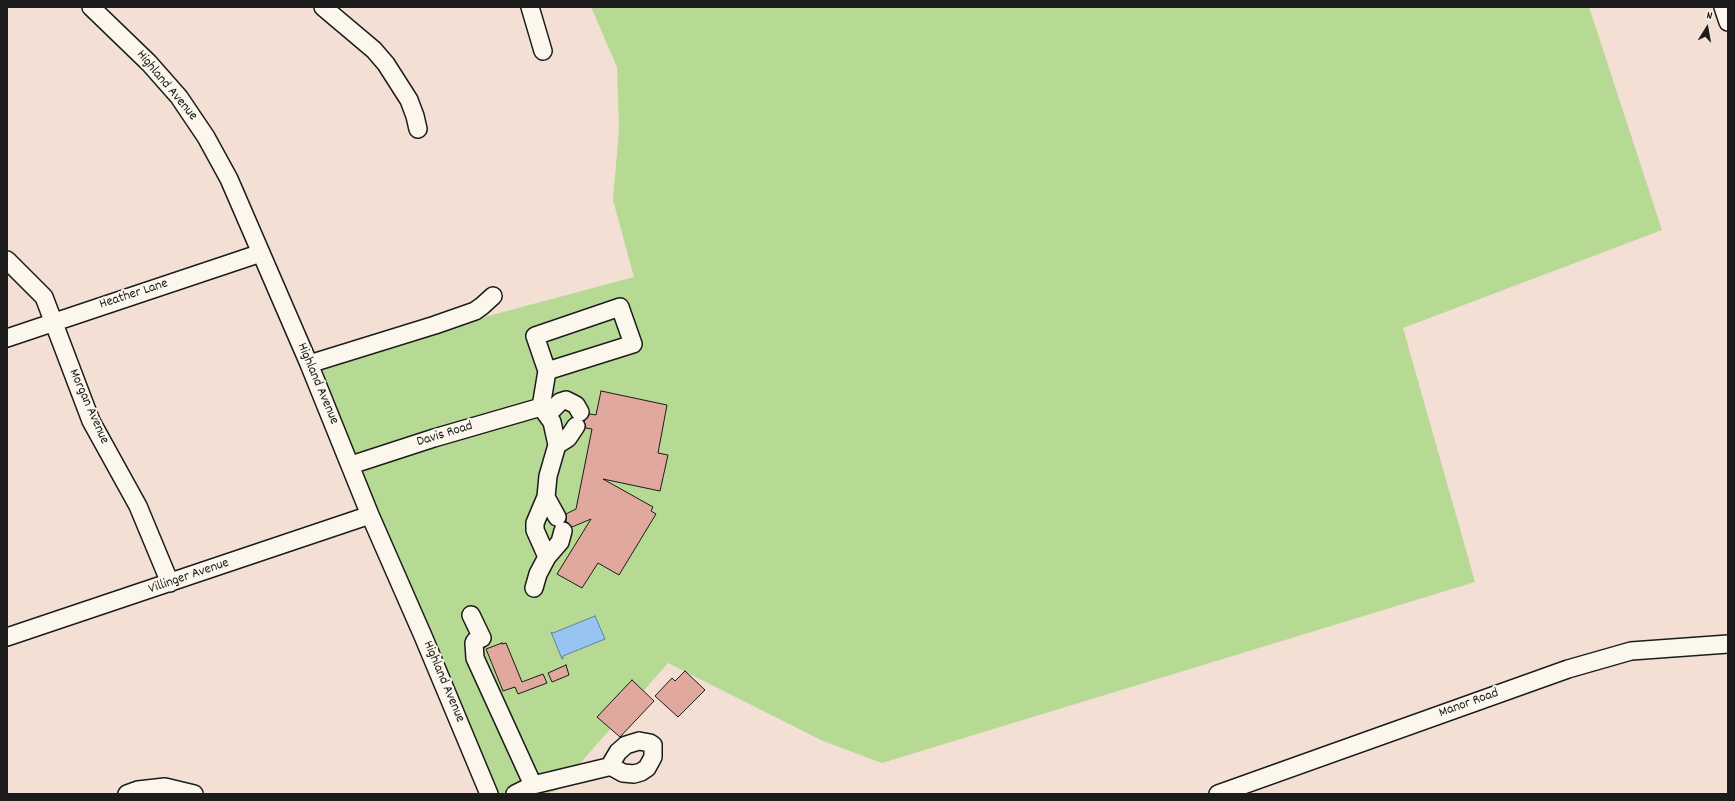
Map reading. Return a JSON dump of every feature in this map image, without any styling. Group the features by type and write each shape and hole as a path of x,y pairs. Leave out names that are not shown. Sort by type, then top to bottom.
{"street":[{"name":"Highland Avenue","path":"91,7 154,68 179,97 206,137 228,179 309,364 370,515 424,636 489,794"},
{"path":"323,7 374,50 386,64 409,100 418,129"},
{"path":"530,7 543,51"},
{"path":"1723,7 1728,22"},
{"name":"Heather Lane","path":"7,338 261,253"},
{"name":"Morgan Avenue","path":"7,260 44,297 91,421 138,506 170,583"},
{"path":"309,364 436,325 473,312 493,296"},
{"path":"547,371 633,344 620,307 536,336 547,371 544,411 552,422 557,445 548,476 546,498 534,523 535,530 547,557"},
{"path":"544,411 566,400 575,403 578,419 568,438 557,445"},
{"name":"Davis Road","path":"351,465 434,438 544,411"},
{"path":"534,588 538,574 547,557 560,542 560,524 546,498"},
{"name":"Villinger Avenue","path":"7,637 370,515"},
{"path":"470,615 482,638 475,640 475,658 533,785"},
{"name":"Manor Road","path":"1218,794 1568,669 1631,651 1728,644"},
{"path":"515,794 533,785 612,766"},
{"path":"127,794 138,790 165,787 194,794"}],"green space":[{"path":"591,7 1589,7 1662,230 1403,328 1475,582 882,763 823,741 668,663 556,791 544,794 490,794 309,364 634,277 613,200 619,129 617,67"}],"water":[{"path":"595,616 605,639 563,656 562,659 551,632 553,633"}],"building":[{"path":"601,391 667,405 658,453 668,455 660,491 603,479 653,507 651,511 656,514 619,575 598,563 582,588 557,574 591,519 572,527 566,521 566,514 576,509 592,429 586,428 584,421 590,414 596,415"},
{"path":"506,643 522,682 543,674 547,683 518,694 515,687 503,691 486,649"},
{"path":"566,665 569,675 552,682 548,673"},
{"path":"685,671 705,690 678,717 655,696 672,678 675,681"},
{"path":"632,680 654,701 620,737 597,717"}]}
